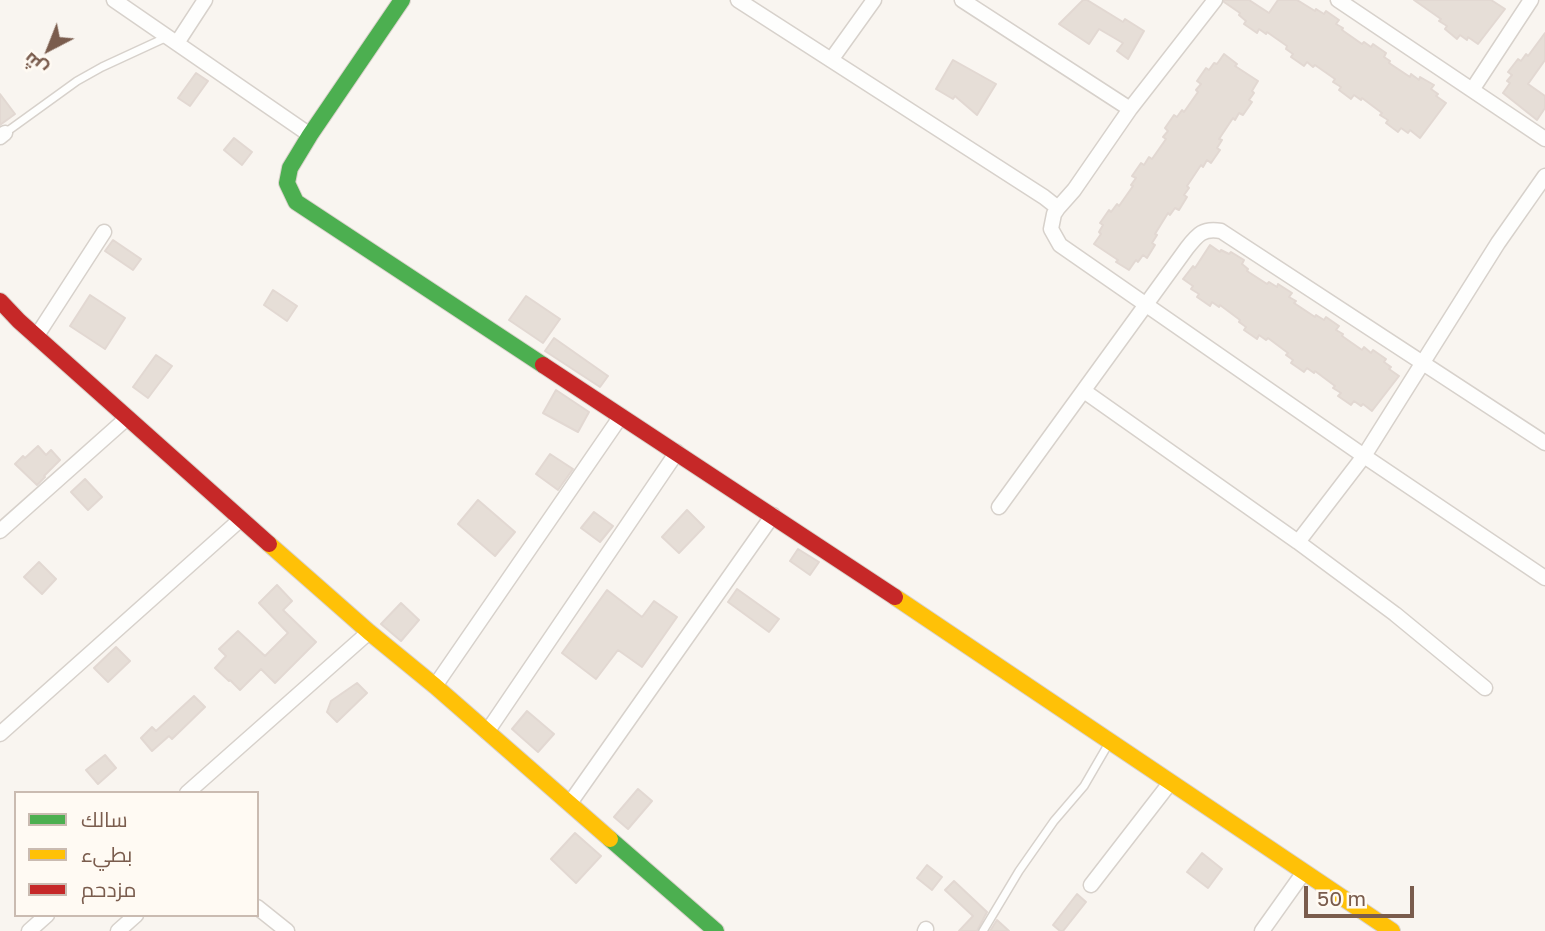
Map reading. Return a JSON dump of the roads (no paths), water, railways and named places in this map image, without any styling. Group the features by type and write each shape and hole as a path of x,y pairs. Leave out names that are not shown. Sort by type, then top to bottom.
{"street":[{"path":"114,0 310,135"},
{"path":"172,40 205,0"},
{"path":"402,0 310,135 290,169 287,183 296,202 893,594 1392,931"},
{"path":"738,0 1058,208"},
{"path":"831,60 874,0"},
{"path":"962,0 1130,109"},
{"path":"1215,0 1130,109 1074,190 1054,214 1051,229 1060,245 1545,578"},
{"path":"1338,0 1545,139"},
{"path":"1472,90 1531,0"},
{"path":"1298,542 1364,456 1497,243 1545,176"},
{"path":"999,507 1196,237 1210,229 1221,231 1545,443"},
{"path":"36,337 104,232"},
{"path":"0,301 36,337 369,632 435,686 716,931"},
{"path":"1084,391 1298,542 1395,614 1485,688"},
{"path":"435,686 621,416"},
{"path":"0,531 127,418"},
{"path":"486,732 677,452"},
{"path":"570,803 773,515"},
{"path":"2,730 241,519"},
{"path":"189,791 369,632"},
{"path":"1091,886 1170,783"},
{"path":"1262,931 1304,872"},
{"path":"259,909 287,931"},
{"path":"29,931 45,917"},
{"path":"118,931 134,917"}],"lane":[{"path":"3,135 77,81 102,67 172,40"},
{"path":"983,931 1019,871 1054,821 1084,786 1110,742"}]}
